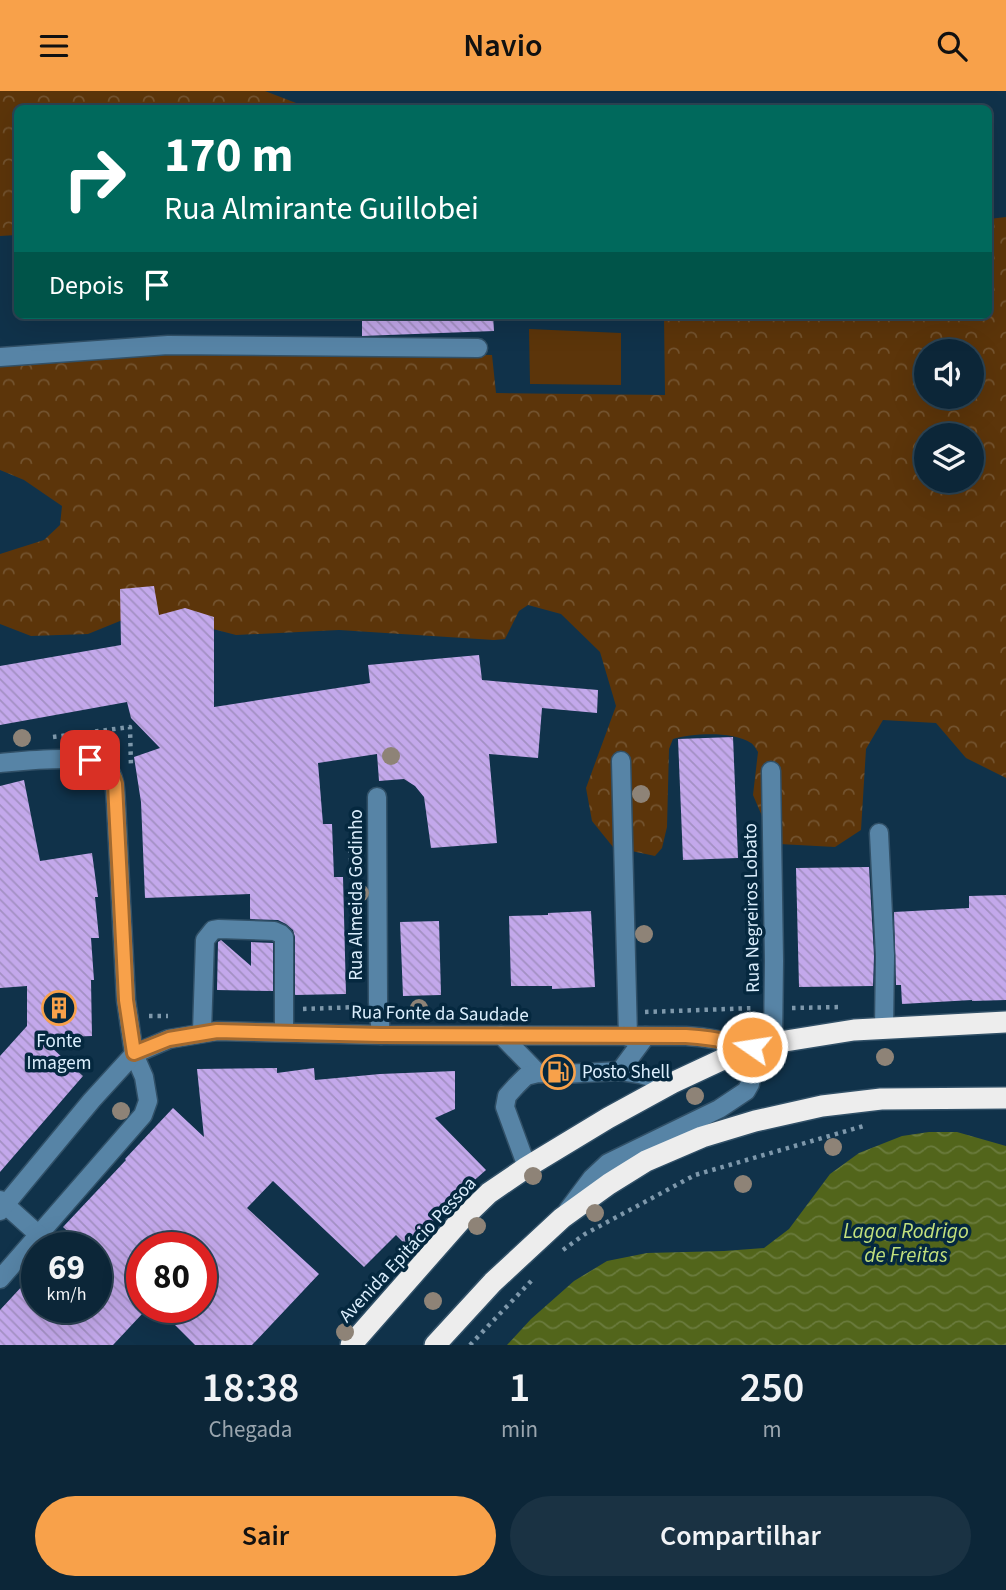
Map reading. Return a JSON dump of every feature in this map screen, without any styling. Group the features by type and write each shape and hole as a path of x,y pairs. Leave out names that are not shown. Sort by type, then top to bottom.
{"highway":[{"name":"Avenida Epitácio Pessoa","path":"351,1345 460,1221 489,1193 608,1118 672,1083 747,1048 773,1043 834,1033 1006,1022"},
{"path":"435,1345 493,1282 562,1218 646,1161 702,1137 755,1121 822,1106 881,1099 1006,1098"}],"street":[{"path":"0,357 168,345 478,348"},
{"path":"0,763 90,760 103,765 113,776 126,1000 134,1053 144,1077 148,1101 144,1115 42,1232"},
{"path":"621,761 628,1037"},
{"name":"Rua Negreiros Lobato","path":"771,771 773,1043"},
{"name":"Rua Almeida Godinho","path":"377,797 378,1002 381,1035"},
{"path":"880,833 885,956 884,1029"},
{"path":"202,1032 205,940 213,930 219,929 274,931 284,937 284,1033"},
{"name":"Rua Fonte da Saudade","path":"2,1205 134,1053 161,1041 202,1032 701,1037 727,1041 747,1048"},
{"path":"501,1035 538,1073"},
{"path":"621,1071 646,1036"},
{"path":"562,1218 582,1189 608,1163 719,1109 746,1091 753,1069 747,1048"},
{"path":"527,1167 505,1107 508,1096 526,1076 538,1073 621,1071 672,1083"},
{"path":"2,1205 35,1232"},
{"path":"0,1279 21,1255"}],"path":[{"path":"791,1008 844,1007"},
{"path":"627,1013 762,1008"},
{"path":"563,1250 585,1234 695,1175 876,1122"},
{"path":"470,1345 534,1278"}],"green space":[{"path":"0,91 265,91 301,105 14,105 14,235 0,236"},
{"path":"1006,217 1006,778 966,758 936,723 883,720 866,749 861,830 835,847 779,844 771,837 753,795 758,752 753,745 734,736 702,734 681,737 673,739 669,749 667,827 662,848 655,856 613,847 592,821 586,788 616,706 600,652 561,614 528,605 519,611 505,639 494,640 339,630 236,635 190,623 120,621 88,634 31,636 0,624 0,554 44,540 60,525 62,506 24,480 0,470 0,363 163,350 492,355 496,393 665,395 664,319 992,319 992,219"},
{"path":"529,329 621,333 621,385 530,384"}],"water":[{"name":"Lagoa Rodrigo de Freitas","path":"957,1132 1006,1146 1006,1345 507,1345 531,1319 574,1281 607,1261 647,1253 764,1248 789,1229 830,1174 859,1153 902,1136"}],"building":[{"path":"362,319 493,319 494,331 362,336"},
{"path":"154,586 159,615 185,608 214,617 214,707 370,683 368,665 479,655 482,680 598,690 597,713 542,708 538,758 489,754 497,843 431,848 424,797 415,786 404,779 379,781 377,754 318,763 323,824 332,824 334,877 343,877 346,994 295,995 293,930 278,920 250,919 250,894 145,898 141,802 134,757 160,748 131,718 127,702 0,725 0,666 121,645 120,589"},
{"path":"733,737 738,858 683,860 678,739"},
{"path":"24,780 40,861 92,853 98,897 95,897 99,938 91,938 94,980 91,980 92,1036 41,1038 83,1076 0,1172 0,1056 27,1026 27,986 0,988 0,786"},
{"path":"869,867 873,986 799,987 796,868"},
{"path":"1006,895 1006,1000 902,1004 901,985 896,985 894,912 969,908 969,896"},
{"path":"591,911 595,987 552,989 552,986 511,986 509,916"},
{"path":"439,921 441,995 403,996 400,922"},
{"path":"221,940 251,966 251,942 273,943 273,991 217,990 218,942"},
{"path":"277,1068 277,1073 314,1068 315,1080 455,1071 455,1109 435,1118 486,1170 445,1206 447,1208 409,1248 396,1235 364,1267 273,1181 247,1208 319,1274 252,1345 195,1345 173,1323 217,1323 217,1232 126,1232 126,1323 134,1323 113,1345 0,1345 0,1310 21,1287 21,1323 112,1323 112,1232 68,1232 63,1227 173,1108 204,1137 197,1069"}],"place":[{"name":"Fonte Imagem","path":"59,1008"},
{"name":"Posto Shell","path":"558,1072"}],"route":[{"path":"90,760 107,768 115,784 126,1000 134,1053 161,1041 217,1031 381,1035 686,1036 752,1047"}]}
